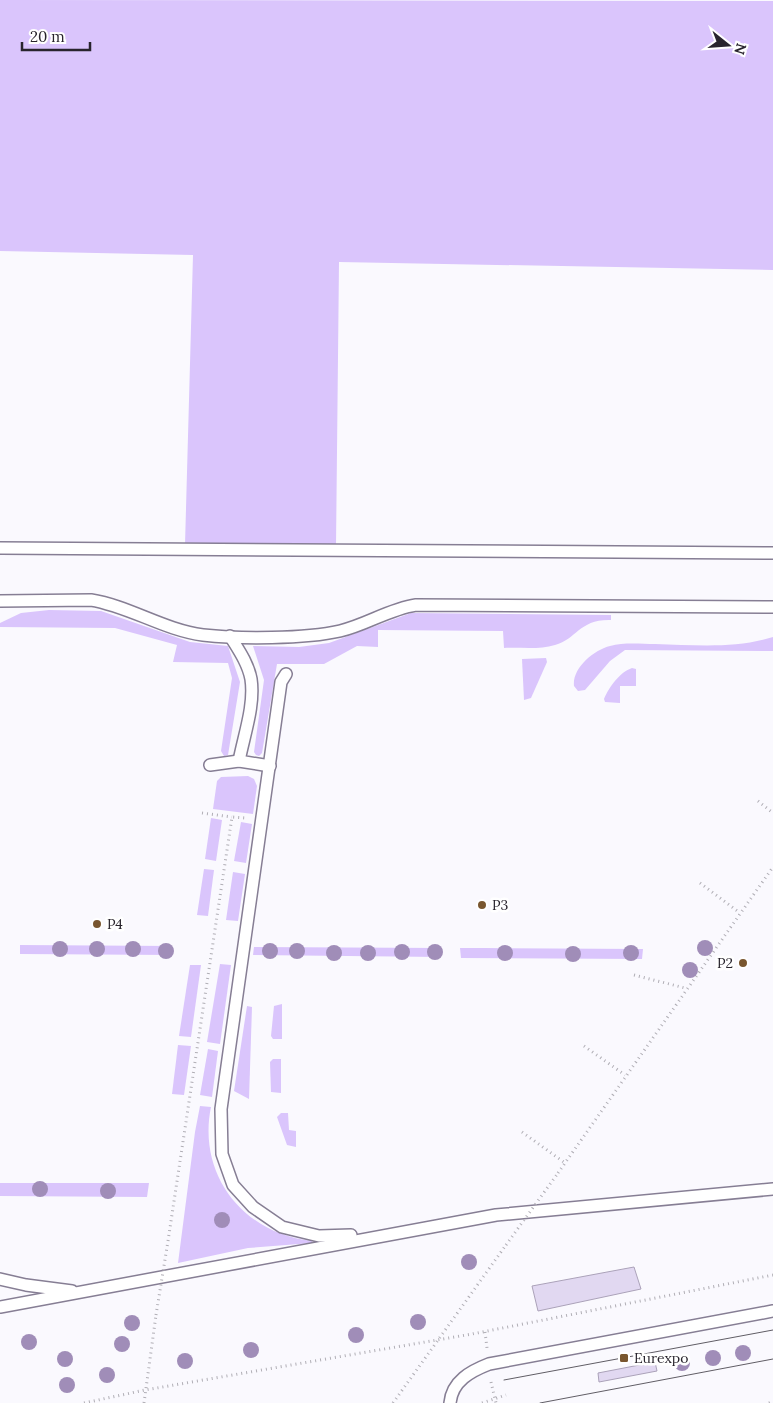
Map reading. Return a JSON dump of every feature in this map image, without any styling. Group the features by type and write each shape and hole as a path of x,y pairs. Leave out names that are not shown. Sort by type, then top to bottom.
{"lane":[{"path":"0,548 773,553"},
{"path":"0,601 91,600 105,602 188,632 261,637 340,631 402,607 425,605 773,607"},
{"path":"0,610 25,601"},
{"path":"230,636 246,664 252,696 239,761"},
{"path":"286,674 281,682 221,1109 222,1154 233,1185 253,1207 282,1227 319,1236 386,1234"},
{"path":"210,765 239,761 270,766"},
{"path":"0,1307 496,1215 773,1189"},
{"path":"0,1279 26,1285 85,1292"},
{"path":"450,1403 455,1388 469,1372 489,1364 773,1311"}],"path":[{"path":"758,802 773,813"},
{"path":"202,813 262,819"},
{"path":"144,1403 232,817"},
{"path":"393,1403 558,1173 685,988 773,866"},
{"path":"700,883 740,913"},
{"path":"634,975 685,988"},
{"path":"584,1046 625,1075"},
{"path":"522,1132 565,1163"},
{"path":"84,1403 145,1390 440,1339 773,1275"},
{"path":"482,1403 506,1395"},
{"path":"769,1403 773,1401"}],"shaded area":[{"path":"0,0 773,1 773,270 339,262 336,546 185,545 193,255 0,251"},
{"path":"49,610 101,611 190,642 228,646 240,682 228,755 224,756 221,751 232,678 228,663 173,662 177,645 115,628 0,627 0,623 21,613"},
{"path":"411,613 611,615 611,620 585,626 569,638 555,645 536,648 504,648 503,631 378,630 378,647 357,646 324,664 277,664 262,753 259,756 256,755 254,752 264,680 253,646 299,647 329,643"},
{"path":"773,637 773,651 625,650 610,661 585,690 578,691 574,686 574,679 580,666 597,651 610,646 621,644 730,645"},
{"path":"546,658 547,662 531,698 524,700 522,659"},
{"path":"632,668 636,669 636,686 620,686 620,703 605,702 606,694 615,680"},
{"path":"248,776 254,779 257,786 253,814 213,809 217,781 221,777"},
{"path":"211,818 222,820 216,861 205,859"},
{"path":"241,822 252,824 246,863 234,861"},
{"path":"204,869 214,870 208,916 197,915"},
{"path":"233,872 245,874 238,921 226,920"},
{"path":"20,945 172,946 172,955 20,954"},
{"path":"254,947 441,948 440,957 253,955"},
{"path":"460,948 643,949 642,959 461,958"},
{"path":"220,964 231,965 220,1044 207,1042"},
{"path":"190,965 201,965 191,1037 179,1036"},
{"path":"282,1004 282,1039 273,1039 271,1036 274,1006"},
{"path":"247,1006 252,1007 249,1099 234,1091"},
{"path":"178,1045 191,1046 184,1095 172,1094"},
{"path":"208,1049 218,1051 212,1097 200,1095"},
{"path":"273,1059 281,1059 281,1093 271,1092 270,1062"},
{"path":"200,1106 211,1107 209,1132 211,1156 219,1177 231,1197 246,1213 266,1227 288,1236 312,1241 312,1243 248,1248 178,1263"},
{"path":"281,1113 288,1113 289,1130 296,1131 296,1147 287,1145 277,1117"},
{"path":"0,1183 149,1183 147,1197 0,1196"}],"building":[{"path":"634,1267 641,1289 538,1311 532,1286"},
{"path":"655,1362 657,1371 599,1382 598,1373"}],"tram line":[{"path":"504,1380 773,1330"},
{"path":"540,1403 773,1359"}],"place":[{"name":"P3","path":"482,905"},
{"name":"P4","path":"97,924"},
{"name":"P2","path":"743,963"},
{"name":"Eurexpo","path":"624,1358"}]}
